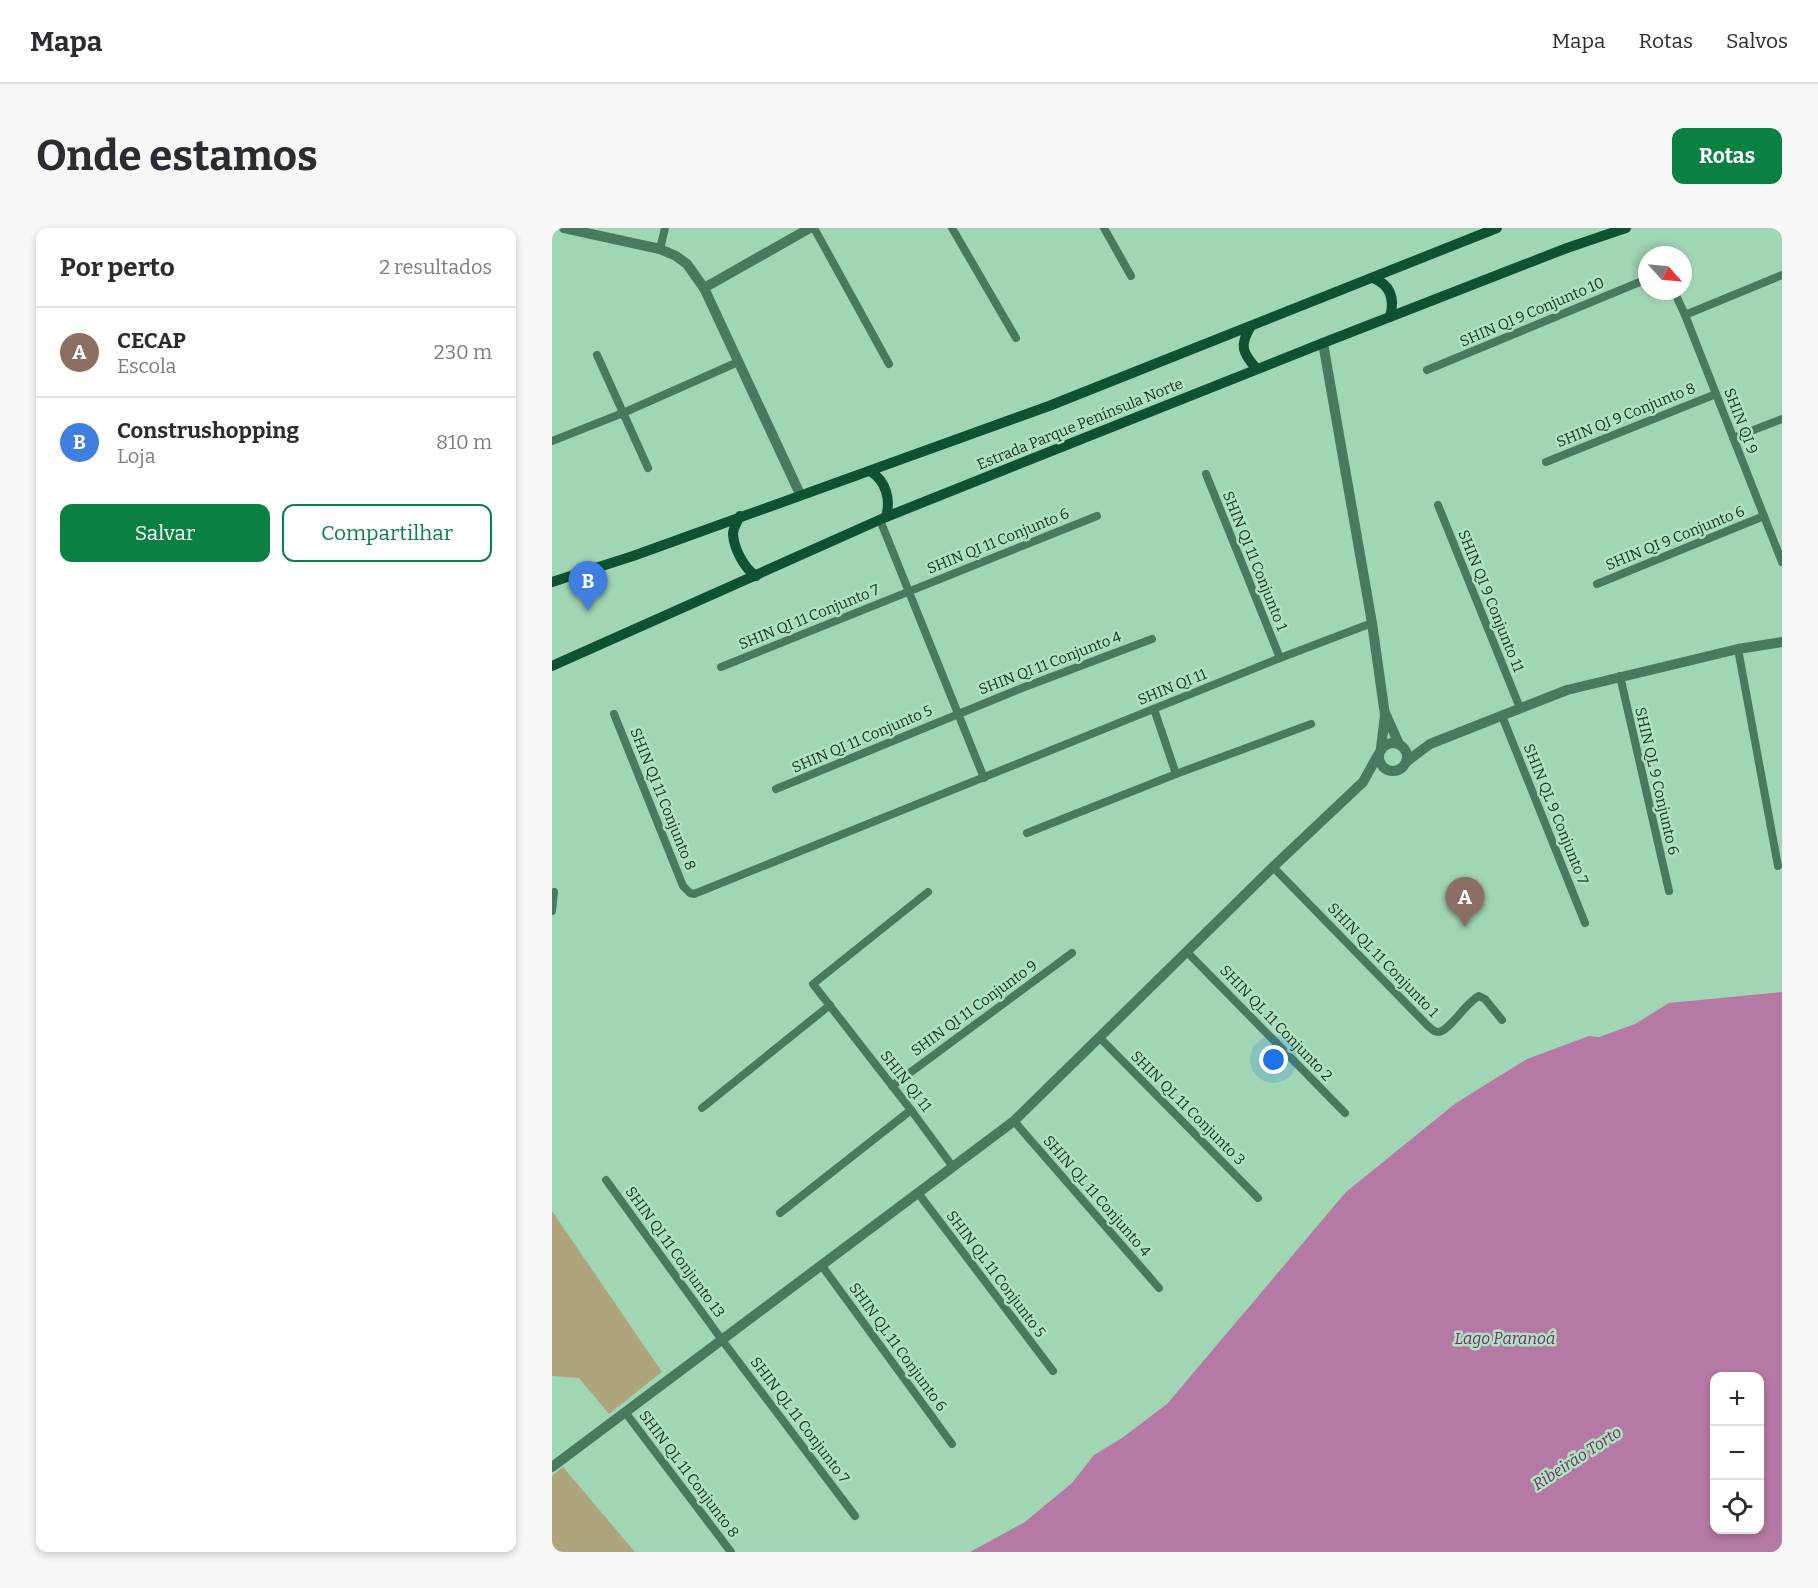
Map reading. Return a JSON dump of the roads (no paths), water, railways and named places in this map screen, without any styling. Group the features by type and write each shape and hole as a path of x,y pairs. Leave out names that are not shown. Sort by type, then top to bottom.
{"main road":[{"name":"Estrada Parque Península Norte","path":"552,582 633,556 1049,406 1497,228"},
{"name":"Estrada Parque Península Norte","path":"552,666 883,519 1323,343 1567,248 1626,228"},
{"path":"1373,278 1385,284 1390,294 1392,306 1390,317"},
{"path":"1251,326 1244,337 1243,347 1257,369"},
{"path":"870,471 882,481 886,490 888,509 883,519"},
{"path":"740,516 733,533 735,544 746,566 756,576"}],"street":[{"path":"564,228 660,249 687,264 704,288 800,494"},
{"path":"660,249 665,228"},
{"path":"704,288 812,228 889,364"},
{"path":"952,228 1016,338"},
{"path":"1104,228 1131,276"},
{"path":"1685,315 1782,276"},
{"name":"SHIN QI 9 Conjunto 10","path":"1427,370 1638,283"},
{"name":"SHIN QI 9","path":"1678,300 1782,562"},
{"path":"1323,343 1372,623 1385,715 1380,751 1381,765 1390,771"},
{"path":"597,355 648,468"},
{"path":"552,441 623,413 738,362"},
{"name":"SHIN QI 9 Conjunto 8","path":"1546,462 1716,394"},
{"path":"1733,438 1782,419"},
{"name":"SHIN QI 11 Conjunto 1","path":"1206,474 1280,658"},
{"name":"SHIN QI 9 Conjunto 11","path":"1438,505 1520,708"},
{"name":"SHIN QI 11 Conjunto 6","path":"908,591 1097,516"},
{"name":"SHIN QI 9 Conjunto 6","path":"1597,584 1764,516"},
{"path":"883,519 908,591 984,778"},
{"name":"SHIN QI 11 Conjunto 7","path":"721,667 908,591"},
{"name":"SHIN QI 11","path":"690,893 699,892 1372,623"},
{"name":"SHIN QI 11 Conjunto 4","path":"958,713 1152,639"},
{"path":"1363,782 1402,767 1430,744 1567,690 1738,649 1782,642"},
{"path":"1738,649 1778,866"},
{"name":"SHIN QL 9 Conjunto 6","path":"1620,676 1668,891"},
{"path":"1154,709 1176,774"},
{"name":"SHIN QI 11 Conjunto 5","path":"776,789 958,713"},
{"name":"SHIN QI 11 Conjunto 8","path":"614,714 683,886 690,893"},
{"path":"1385,715 1407,754 1406,762"},
{"name":"SHIN QL 9 Conjunto 7","path":"1502,716 1585,923"},
{"path":"1027,833 1311,724"},
{"path":"552,1467 1014,1121 1363,782 1386,744 1393,742 1430,744"},
{"name":"SHIN QL 11 Conjunto 1","path":"1274,867 1434,1031 1440,1032 1445,1029 1474,998 1479,996 1485,999 1502,1020"},
{"path":"552,911 554,892"},
{"name":"SHIN QI 11","path":"928,892 813,984 953,1167"},
{"name":"SHIN QL 11 Conjunto 2","path":"1187,952 1345,1113"},
{"name":"SHIN QI 11 Conjunto 9","path":"892,1086 1072,953"},
{"path":"702,1108 830,1005"},
{"name":"SHIN QL 11 Conjunto 3","path":"1100,1038 1258,1198"},
{"path":"780,1213 911,1110"},
{"name":"SHIN QL 11 Conjunto 4","path":"1014,1121 1159,1288"},
{"name":"SHIN QI 11 Conjunto 13","path":"606,1180 722,1340"},
{"name":"SHIN QL 11 Conjunto 5","path":"918,1193 1053,1371"},
{"name":"SHIN QL 11 Conjunto 6","path":"822,1266 952,1444"},
{"name":"SHIN QL 11 Conjunto 7","path":"722,1340 855,1516"},
{"name":"SHIN QL 11 Conjunto 8","path":"626,1412 731,1552"}],"water":[{"name":"Lago Paranoá","path":"1782,992 1782,1552 970,1552 1025,1522 1072,1483 1094,1455 1122,1438 1167,1404 1346,1192 1456,1103 1527,1059 1589,1036 1599,1037 1635,1024 1669,1003"}],"place":[{"name":"Construshopping","path":"588,611"},
{"name":"CECAP","path":"1465,927"}],"water label":[{"name":"Ribeirão Torto","path":"1577,1458"}]}
